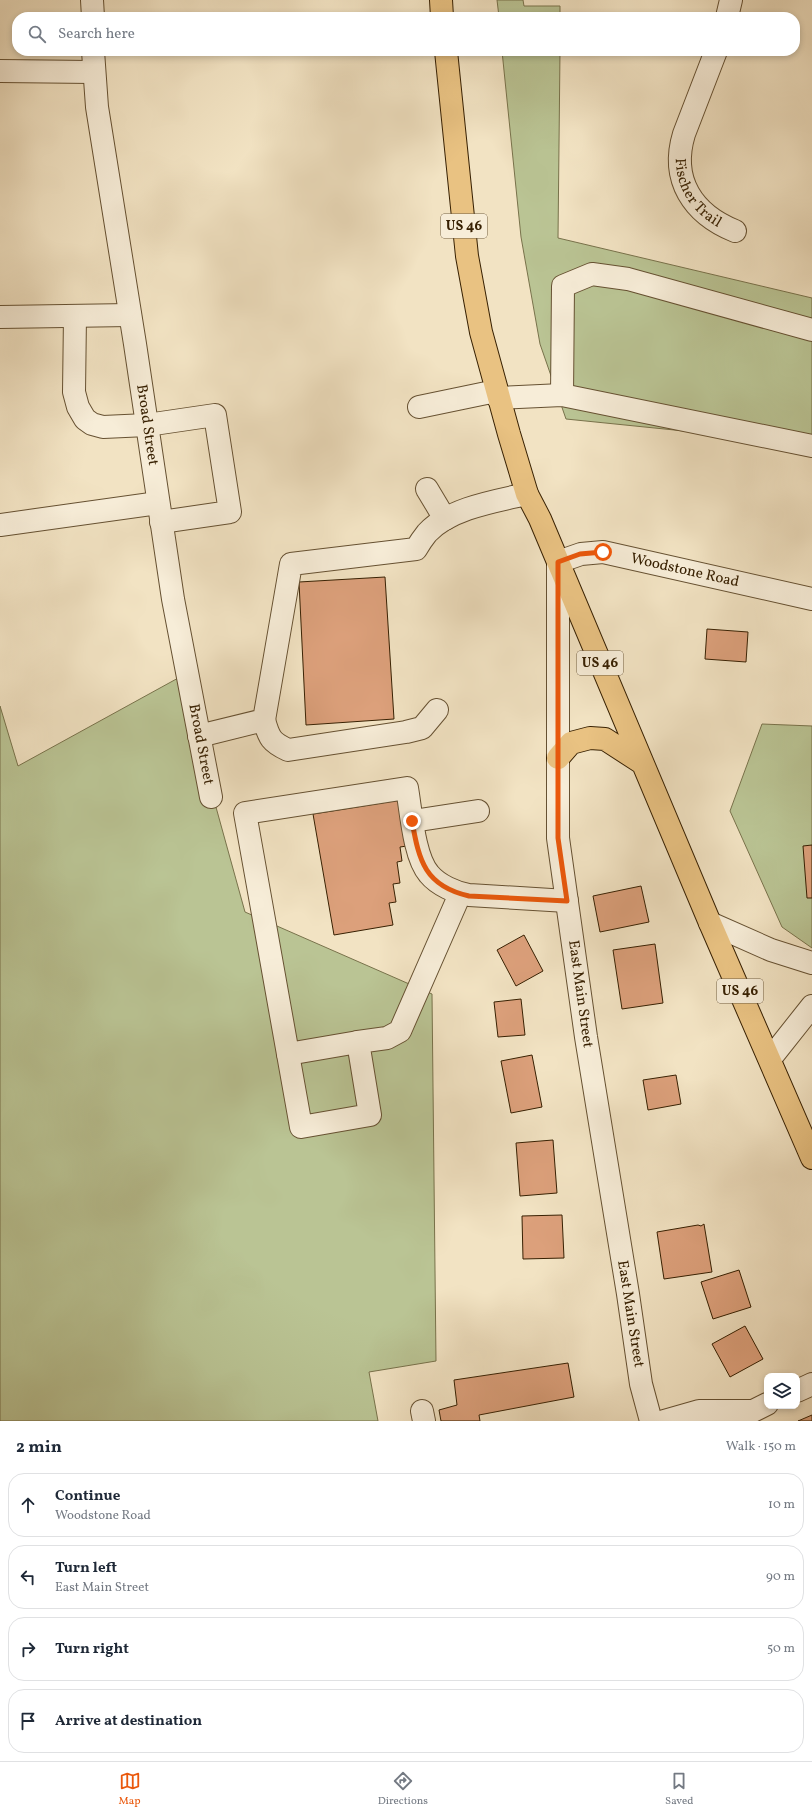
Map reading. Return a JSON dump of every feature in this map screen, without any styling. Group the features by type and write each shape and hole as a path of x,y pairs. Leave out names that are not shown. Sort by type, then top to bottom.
{"main road":[{"path":"441,0 442,12"},
{"name":"US 46","path":"447,56 468,256 481,332 497,394 528,494 710,923 812,1158"},
{"path":"558,758 571,743 590,738 604,739 642,763"}],"street":[{"path":"92,0 92,12"},
{"path":"728,12 731,0"},
{"name":"Fischer Trail","path":"714,56 680,148 680,170 687,192 700,210 718,224 735,231"},
{"path":"0,70 93,61"},
{"name":"Broad Street","path":"93,61 97,107 173,599 211,797"},
{"path":"562,395 563,286 592,274 628,279 812,330"},
{"path":"0,317 130,315"},
{"path":"0,525 160,513 230,512 215,415 147,425 103,427 92,424 85,419 78,407 74,392 76,316"},
{"path":"418,407 497,394 562,395 812,446"},
{"path":"427,489 445,519"},
{"path":"437,710 422,728 406,732 288,750 275,744 268,735 264,720 291,564 416,549 427,533 445,519 484,504 528,494"},
{"name":"Woodstone Road","path":"558,562 580,554 603,552 812,599"},
{"name":"East Main Street","path":"558,562 558,838 586,1036 628,1294 641,1384 651,1421"},
{"path":"199,736 264,720"},
{"path":"358,1042 370,1115 301,1127 245,813 407,788 418,850 428,874 437,882 460,894 469,896 567,901"},
{"path":"412,821 478,811"},
{"path":"288,1054 388,1038 400,1031 460,894"},
{"path":"710,923 771,950 812,963"},
{"path":"770,1059 812,1006"},
{"path":"800,1390 812,1384"},
{"path":"664,1421 699,1411 752,1411 764,1405"}],"green space":[{"path":"497,0 523,0 524,6 560,6 560,12 498,12"},
{"path":"503,56 560,56 558,238 812,298 812,444 566,419 540,344 521,237"},
{"path":"180,677 245,912 432,994 436,1361 369,1372 378,1421 0,1421 0,706 18,766"},
{"path":"762,724 812,726 812,948 782,927 730,811"}],"building":[{"path":"385,577 394,719 306,725 299,582"},
{"path":"707,629 748,632 746,662 705,659"},
{"path":"400,800 407,846 400,847 402,861 397,862 400,883 393,884 396,902 389,903 393,925 334,935 313,814"},
{"path":"812,845 812,898 807,898 803,846"},
{"path":"641,886 649,922 600,932 593,896"},
{"path":"524,935 543,971 516,986 497,950"},
{"path":"655,944 663,1003 622,1009 613,950"},
{"path":"521,999 525,1035 498,1037 494,1002"},
{"path":"532,1055 542,1107 511,1113 501,1061"},
{"path":"676,1075 681,1104 648,1110 643,1080"},
{"path":"553,1140 557,1193 520,1196 516,1143"},
{"path":"562,1215 564,1258 523,1259 522,1216"},
{"path":"704,1224 712,1272 664,1279 657,1232 698,1225 701,1226"},
{"path":"739,1270 751,1307 713,1319 701,1282"},
{"path":"745,1326 763,1359 730,1377 712,1344"},
{"path":"568,1363 574,1397 479,1415 480,1421 441,1421 439,1410 457,1405 454,1380"},
{"path":"812,1415 812,1421 798,1421"}],"route":[{"path":"412,821 418,850 428,874 437,882 460,894 469,896 567,901 558,838 558,562 580,554 603,552"}]}
